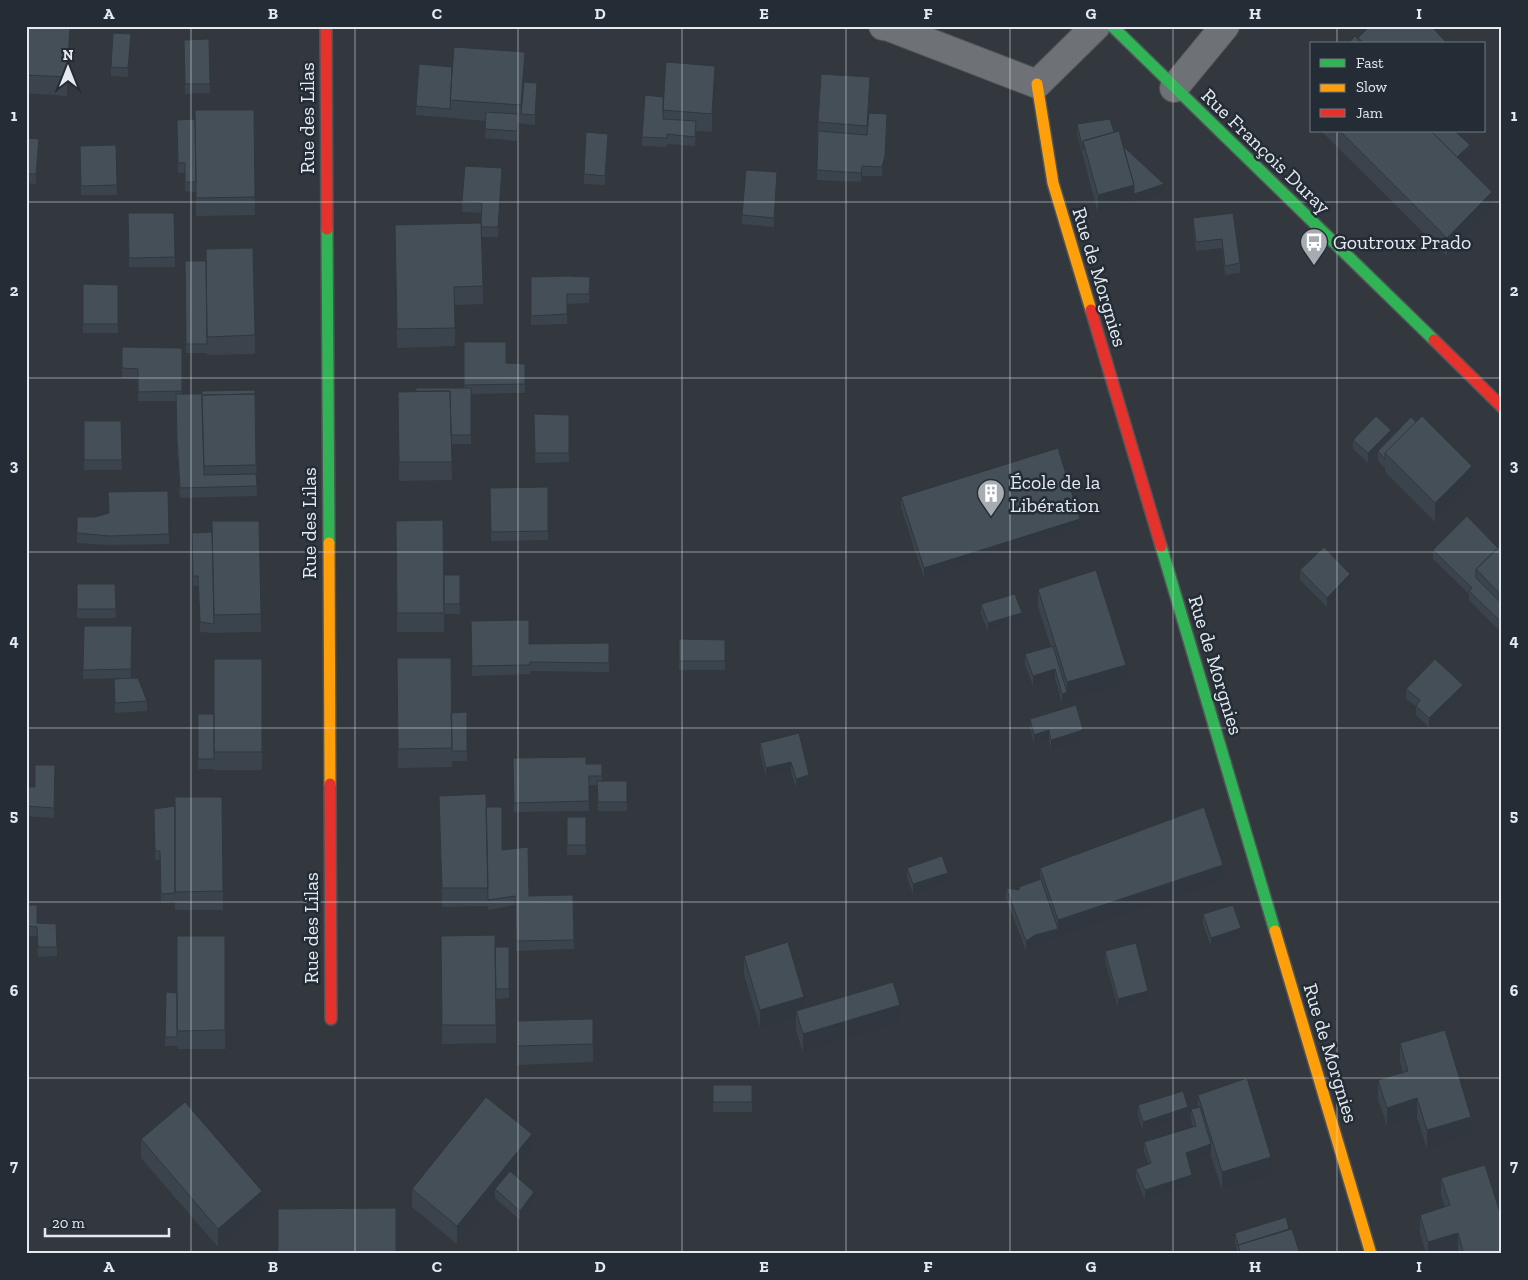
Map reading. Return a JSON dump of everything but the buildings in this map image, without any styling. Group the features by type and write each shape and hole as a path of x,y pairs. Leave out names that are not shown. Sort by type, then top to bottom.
{"street":[{"name":"Rue des Lilas","path":"326,26 331,1019"},
{"path":"883,26 1037,84 1096,26"},
{"name":"Rue François Duray","path":"1112,26 1502,408"},
{"path":"1174,88 1225,26"},
{"name":"Rue de Morgnies","path":"1037,84 1053,183 1371,1254"}],"traffic: fast":[{"path":"1112,26 1434,340"},
{"path":"327,229 329,543"},
{"path":"1161,546 1275,931"}],"traffic: slow":[{"path":"1037,84 1053,183 1091,310"},
{"path":"329,543 330,784"},
{"path":"1275,931 1371,1254"}],"traffic: jam":[{"path":"326,26 327,229"},
{"path":"1091,310 1161,546"},
{"path":"1434,340 1502,407"},
{"path":"330,784 331,1019"}],"place":[{"name":"Goutroux Prado","path":"1314,266"},
{"name":"École de la Libération","path":"991,517"}]}
